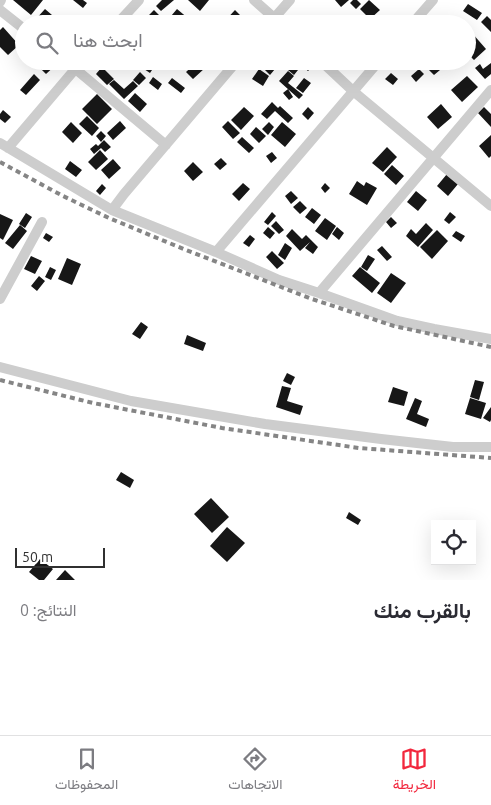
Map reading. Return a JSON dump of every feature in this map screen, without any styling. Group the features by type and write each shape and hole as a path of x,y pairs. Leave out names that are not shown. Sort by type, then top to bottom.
{"street":[{"path":"125,15 139,0"},
{"path":"254,0 268,15"},
{"path":"279,15 290,0"},
{"path":"420,15 433,0"},
{"path":"0,10 15,22"},
{"path":"74,70 4,146 112,210 279,280 397,321 434,330 491,339"},
{"path":"84,70 166,145"},
{"path":"112,210 229,70"},
{"path":"331,70 353,91 491,206"},
{"path":"216,252 371,70"},
{"path":"319,293 491,90"},
{"path":"0,299 42,222"},
{"path":"0,368 131,401 265,424 453,447 491,447"}],"building":[{"path":"13,0 43,0 31,15"},
{"path":"73,0 83,0 87,3 83,8"},
{"path":"162,0 174,0 161,11 156,6"},
{"path":"188,0 209,0 200,11"},
{"path":"335,0 349,0 341,7"},
{"path":"353,0 357,0 361,4 356,9 350,3"},
{"path":"369,0 380,10 374,15 366,15 360,9"},
{"path":"468,4 482,13 477,20 476,15 469,15 463,11"},
{"path":"45,9 52,15 40,15"},
{"path":"177,9 184,15 172,15"},
{"path":"154,10 159,15 149,15"},
{"path":"235,10 240,15 230,15"},
{"path":"487,16 491,20 491,32 481,22"},
{"path":"3,27 15,40 15,49 8,55 0,47 0,30"},
{"path":"476,38 486,49 476,58"},
{"path":"491,63 491,74 485,79 476,67 480,64 483,69"},
{"path":"42,70 50,70 46,74"},
{"path":"99,70 105,70 114,79 107,85 96,74"},
{"path":"188,70 203,70 193,79 186,72"},
{"path":"258,70 269,76 263,86 252,79"},
{"path":"265,70 274,70 270,75"},
{"path":"288,70 298,70 294,75"},
{"path":"418,70 424,74 416,82 411,76"},
{"path":"429,70 440,70 434,75"},
{"path":"288,71 294,76 288,83 303,95 299,99 279,81"},
{"path":"140,72 146,78 139,85 133,80"},
{"path":"391,73 398,79 393,85 385,79"},
{"path":"34,74 40,80 26,95 20,90"},
{"path":"467,76 478,87 462,102 451,90"},
{"path":"153,77 162,84 158,90 149,83"},
{"path":"172,78 185,88 181,93 168,83"},
{"path":"304,78 311,83 303,93 296,88"},
{"path":"114,80 124,89 133,81 138,86 124,99 109,84"},
{"path":"288,89 293,97 289,100 283,93"},
{"path":"135,93 147,104 140,112 128,101"},
{"path":"97,94 112,109 97,124 82,109"},
{"path":"272,102 278,108 280,106 293,118 288,123 275,111 267,119 261,114"},
{"path":"441,104 452,117 438,129 427,117"},
{"path":"244,107 254,116 241,130 231,120"},
{"path":"308,107 314,113 308,120 302,114"},
{"path":"484,107 491,114 491,127 478,113"},
{"path":"3,110 11,117 5,123 0,119 0,114"},
{"path":"87,116 99,128 92,136 79,124"},
{"path":"120,121 126,128 113,140 107,133"},
{"path":"228,121 240,133 233,139 222,127"},
{"path":"71,122 82,133 73,143 62,132"},
{"path":"269,122 274,127 268,135 262,129"},
{"path":"282,122 296,134 285,147 271,135"},
{"path":"256,127 266,136 259,143 250,134"},
{"path":"101,131 106,136 101,142 96,136"},
{"path":"491,135 491,156 489,158 479,146"},
{"path":"242,137 254,148 249,153 237,142"},
{"path":"104,140 111,147 105,152 101,148 94,154 90,149 96,144 98,146"},
{"path":"387,147 397,157 383,172 372,163"},
{"path":"100,150 108,159 96,170 88,162"},
{"path":"272,152 277,158 271,163 266,156"},
{"path":"221,158 227,164 220,170 214,164"},
{"path":"113,159 121,168 109,179 101,170"},
{"path":"70,161 82,170 76,177 65,169"},
{"path":"193,162 203,172 193,181 184,171"},
{"path":"392,165 404,176 396,185 384,174"},
{"path":"447,174 458,184 448,196 437,186"},
{"path":"357,181 364,186 366,182 377,188 367,205 349,194"},
{"path":"243,183 250,189 239,201 232,194"},
{"path":"325,183 330,188 325,193 321,188"},
{"path":"102,184 106,188 100,195 96,191"},
{"path":"291,191 298,198 291,204 285,196"},
{"path":"416,191 427,200 418,211 407,202"},
{"path":"300,201 307,208 300,214 293,207"},
{"path":"312,208 321,215 314,224 305,217"},
{"path":"272,212 276,216 268,225 264,222"},
{"path":"450,212 456,217 449,224 444,220"},
{"path":"26,213 32,217 25,228 19,224"},
{"path":"0,214 13,220 3,240 0,238"},
{"path":"391,217 397,223 391,228 386,222"},
{"path":"325,218 336,226 327,240 315,231"},
{"path":"276,221 284,230 279,234 271,226"},
{"path":"426,223 433,230 418,247 406,236 411,229 416,234"},
{"path":"20,225 27,231 13,249 5,243"},
{"path":"268,227 275,233 270,239 263,233"},
{"path":"337,227 344,233 339,240 332,234"},
{"path":"292,229 302,239 306,235 318,247 313,254 305,248 310,242 300,251 286,236"},
{"path":"437,230 448,241 432,259 420,247"},
{"path":"456,231 465,236 461,242 452,236"},
{"path":"46,233 53,237 49,242 43,238"},
{"path":"250,235 255,239 249,247 243,243"},
{"path":"285,243 292,248 285,260 278,255"},
{"path":"382,246 392,257 387,261 377,250"},
{"path":"272,251 284,263 277,269 266,257"},
{"path":"368,255 375,259 367,271 361,267"},
{"path":"31,256 42,261 35,274 24,269"},
{"path":"67,258 81,264 72,285 58,279"},
{"path":"50,267 56,270 51,280 45,277"},
{"path":"360,267 380,283 372,293 352,276"},
{"path":"391,273 406,283 391,303 377,293"},
{"path":"39,276 45,281 37,291 31,286"},
{"path":"141,322 148,327 140,339 132,334"},
{"path":"187,335 206,343 203,351 184,344"},
{"path":"287,373 295,377 291,385 283,381"},
{"path":"475,380 484,382 479,400 470,397"},
{"path":"282,386 291,388 287,401 303,406 300,415 276,407"},
{"path":"393,387 408,392 404,406 388,402"},
{"path":"415,398 422,401 417,414 429,419 426,427 406,419"},
{"path":"470,398 486,403 481,419 465,414"},
{"path":"491,407 491,420 490,422 483,418"},
{"path":"121,472 134,480 130,488 116,480"},
{"path":"211,498 229,517 212,533 194,514"},
{"path":"349,512 361,520 358,525 346,518"},
{"path":"227,527 245,543 227,562 210,546"},
{"path":"40,559 53,569 44,580 39,580 29,572"},
{"path":"65,570 75,580 56,580"}],"railway":[{"path":"0,162 109,218 312,299 394,326 491,347"},
{"path":"0,380 93,403 222,428 359,448 491,458"}]}
